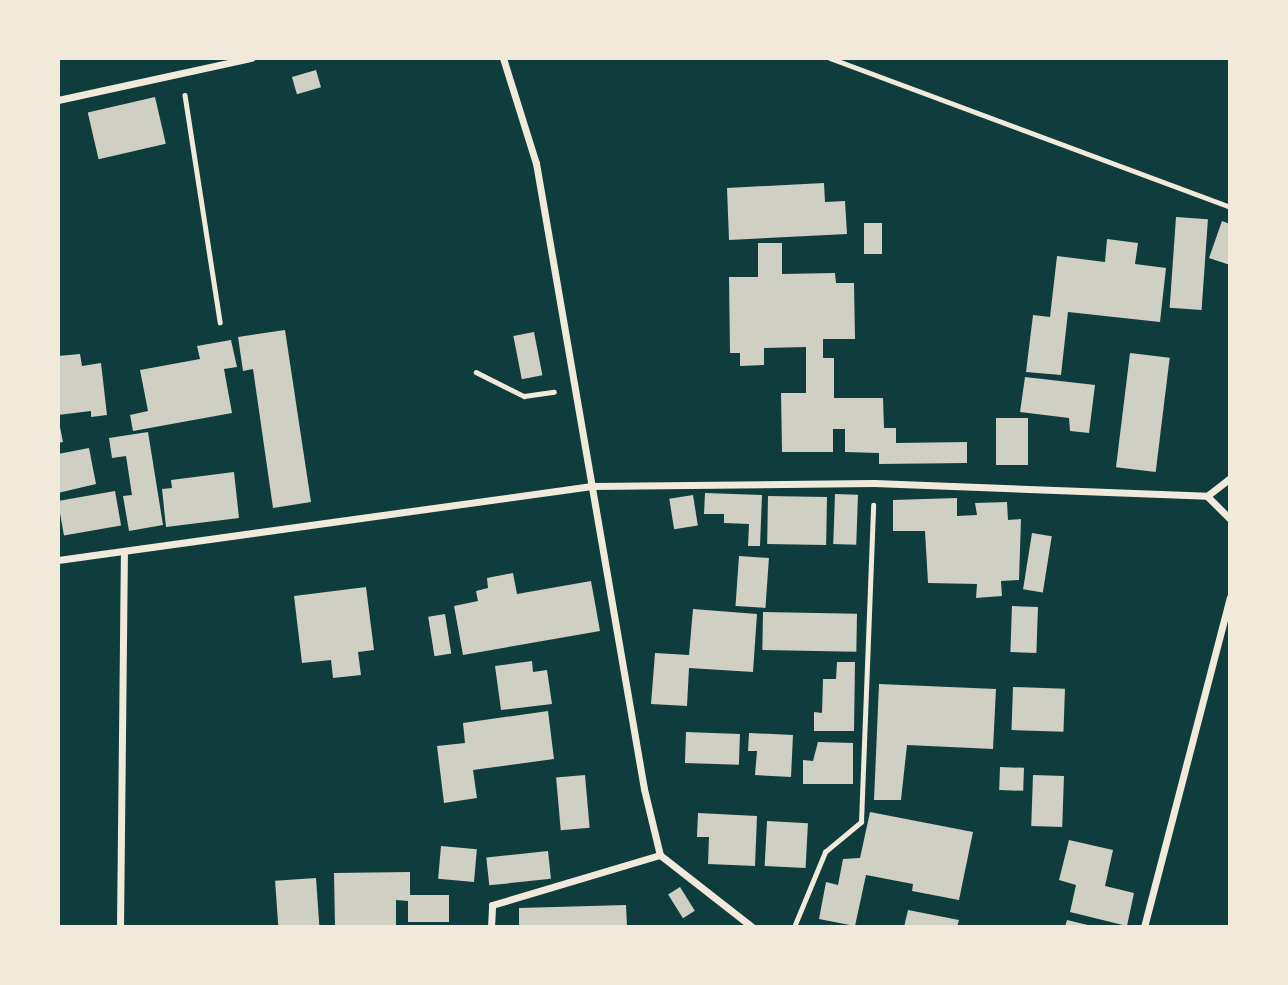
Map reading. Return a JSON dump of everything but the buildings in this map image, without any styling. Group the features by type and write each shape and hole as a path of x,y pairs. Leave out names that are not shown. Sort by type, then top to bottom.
{"street":[{"path":"58,100 251,58"},
{"path":"503,58 536,163 644,789 660,855 752,927"},
{"path":"58,560 592,486 874,483 1207,496 1230,478"},
{"path":"1207,496 1230,519"},
{"path":"120,927 124,551"},
{"path":"1144,927 1230,597"},
{"path":"491,927 492,905 660,855"}],"path":[{"path":"830,58 1230,207"},
{"path":"182,73 220,322"},
{"path":"476,372 524,396 575,389"},
{"path":"794,927 825,852 861,822 874,483"}]}
